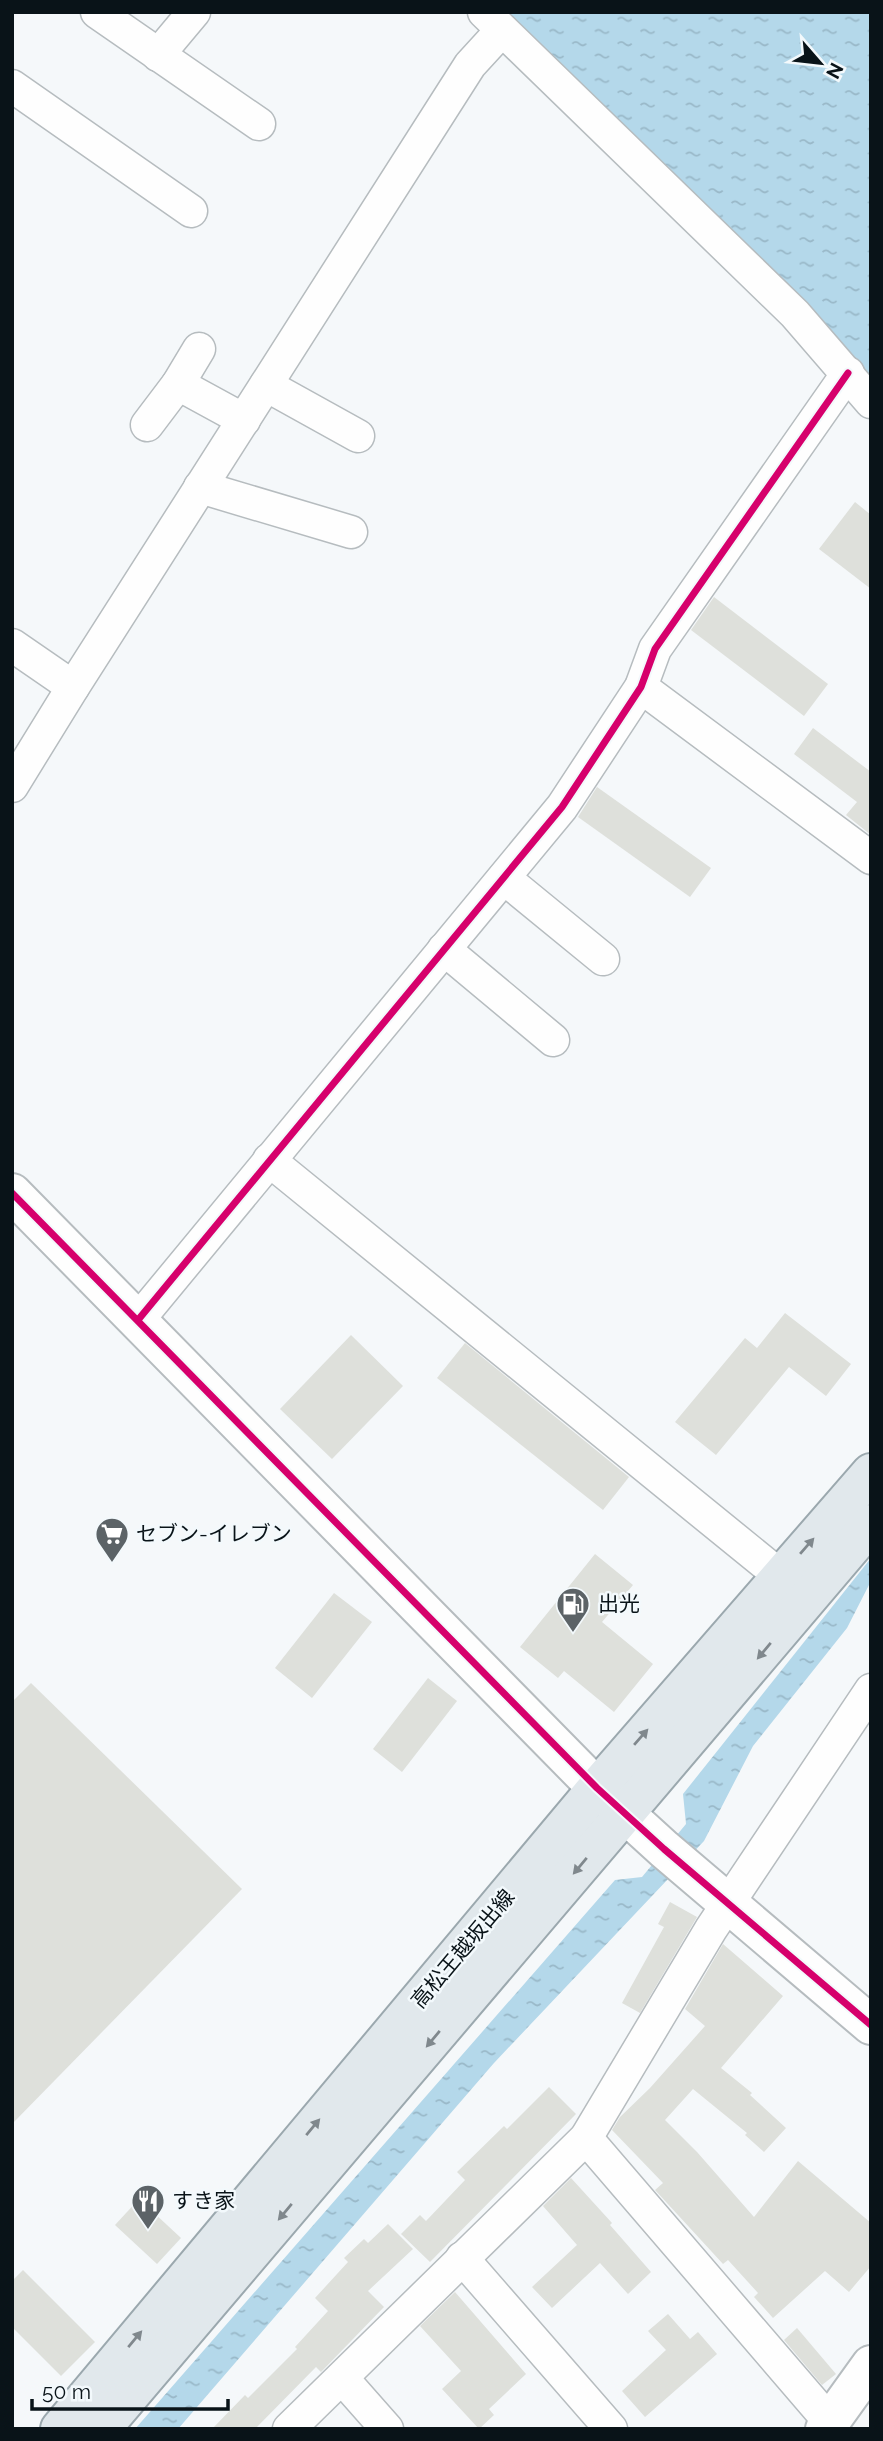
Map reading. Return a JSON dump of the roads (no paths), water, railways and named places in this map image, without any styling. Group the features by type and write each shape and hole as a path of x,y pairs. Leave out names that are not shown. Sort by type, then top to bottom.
{"main road":[{"name":"高松王越坂出線","path":"60,2429 794,1588 871,1473"},
{"name":"高松王越坂出線","path":"794,1588 871,1524"},
{"name":"高松王越坂出線","path":"101,2429 610,1801"}],"street":[{"path":"97,12 259,124"},
{"path":"158,55 194,12"},
{"path":"12,786 470,65 493,21 795,314 871,402"},
{"path":"12,86 191,211"},
{"path":"147,425 178,384 199,349"},
{"path":"138,1320 562,807 641,687 655,649 848,373"},
{"path":"178,384 244,420"},
{"path":"266,385 358,436"},
{"path":"200,487 351,532"},
{"path":"12,645 73,687"},
{"path":"641,687 871,858"},
{"path":"504,878 603,959"},
{"path":"444,949 553,1040"},
{"path":"269,1160 794,1588"},
{"path":"12,1193 610,1801 871,2025"},
{"path":"289,2429 586,2138 711,1929 871,1690"},
{"path":"586,2138 828,2425 871,2365"},
{"path":"462,2258 611,2429"},
{"path":"342,2378 387,2429"}],"water":[{"path":"506,12 871,12 871,381"},
{"path":"871,1558 871,1581 847,1628 753,1746 704,1841 494,2063 178,2429 135,2429 615,1880 642,1877 686,1824 683,1794"}],"place":[{"name":"セブン-イレブン","path":"112,1564"},
{"name":"出光","path":"573,1634"},
{"name":"すき家","path":"148,2231"}]}
